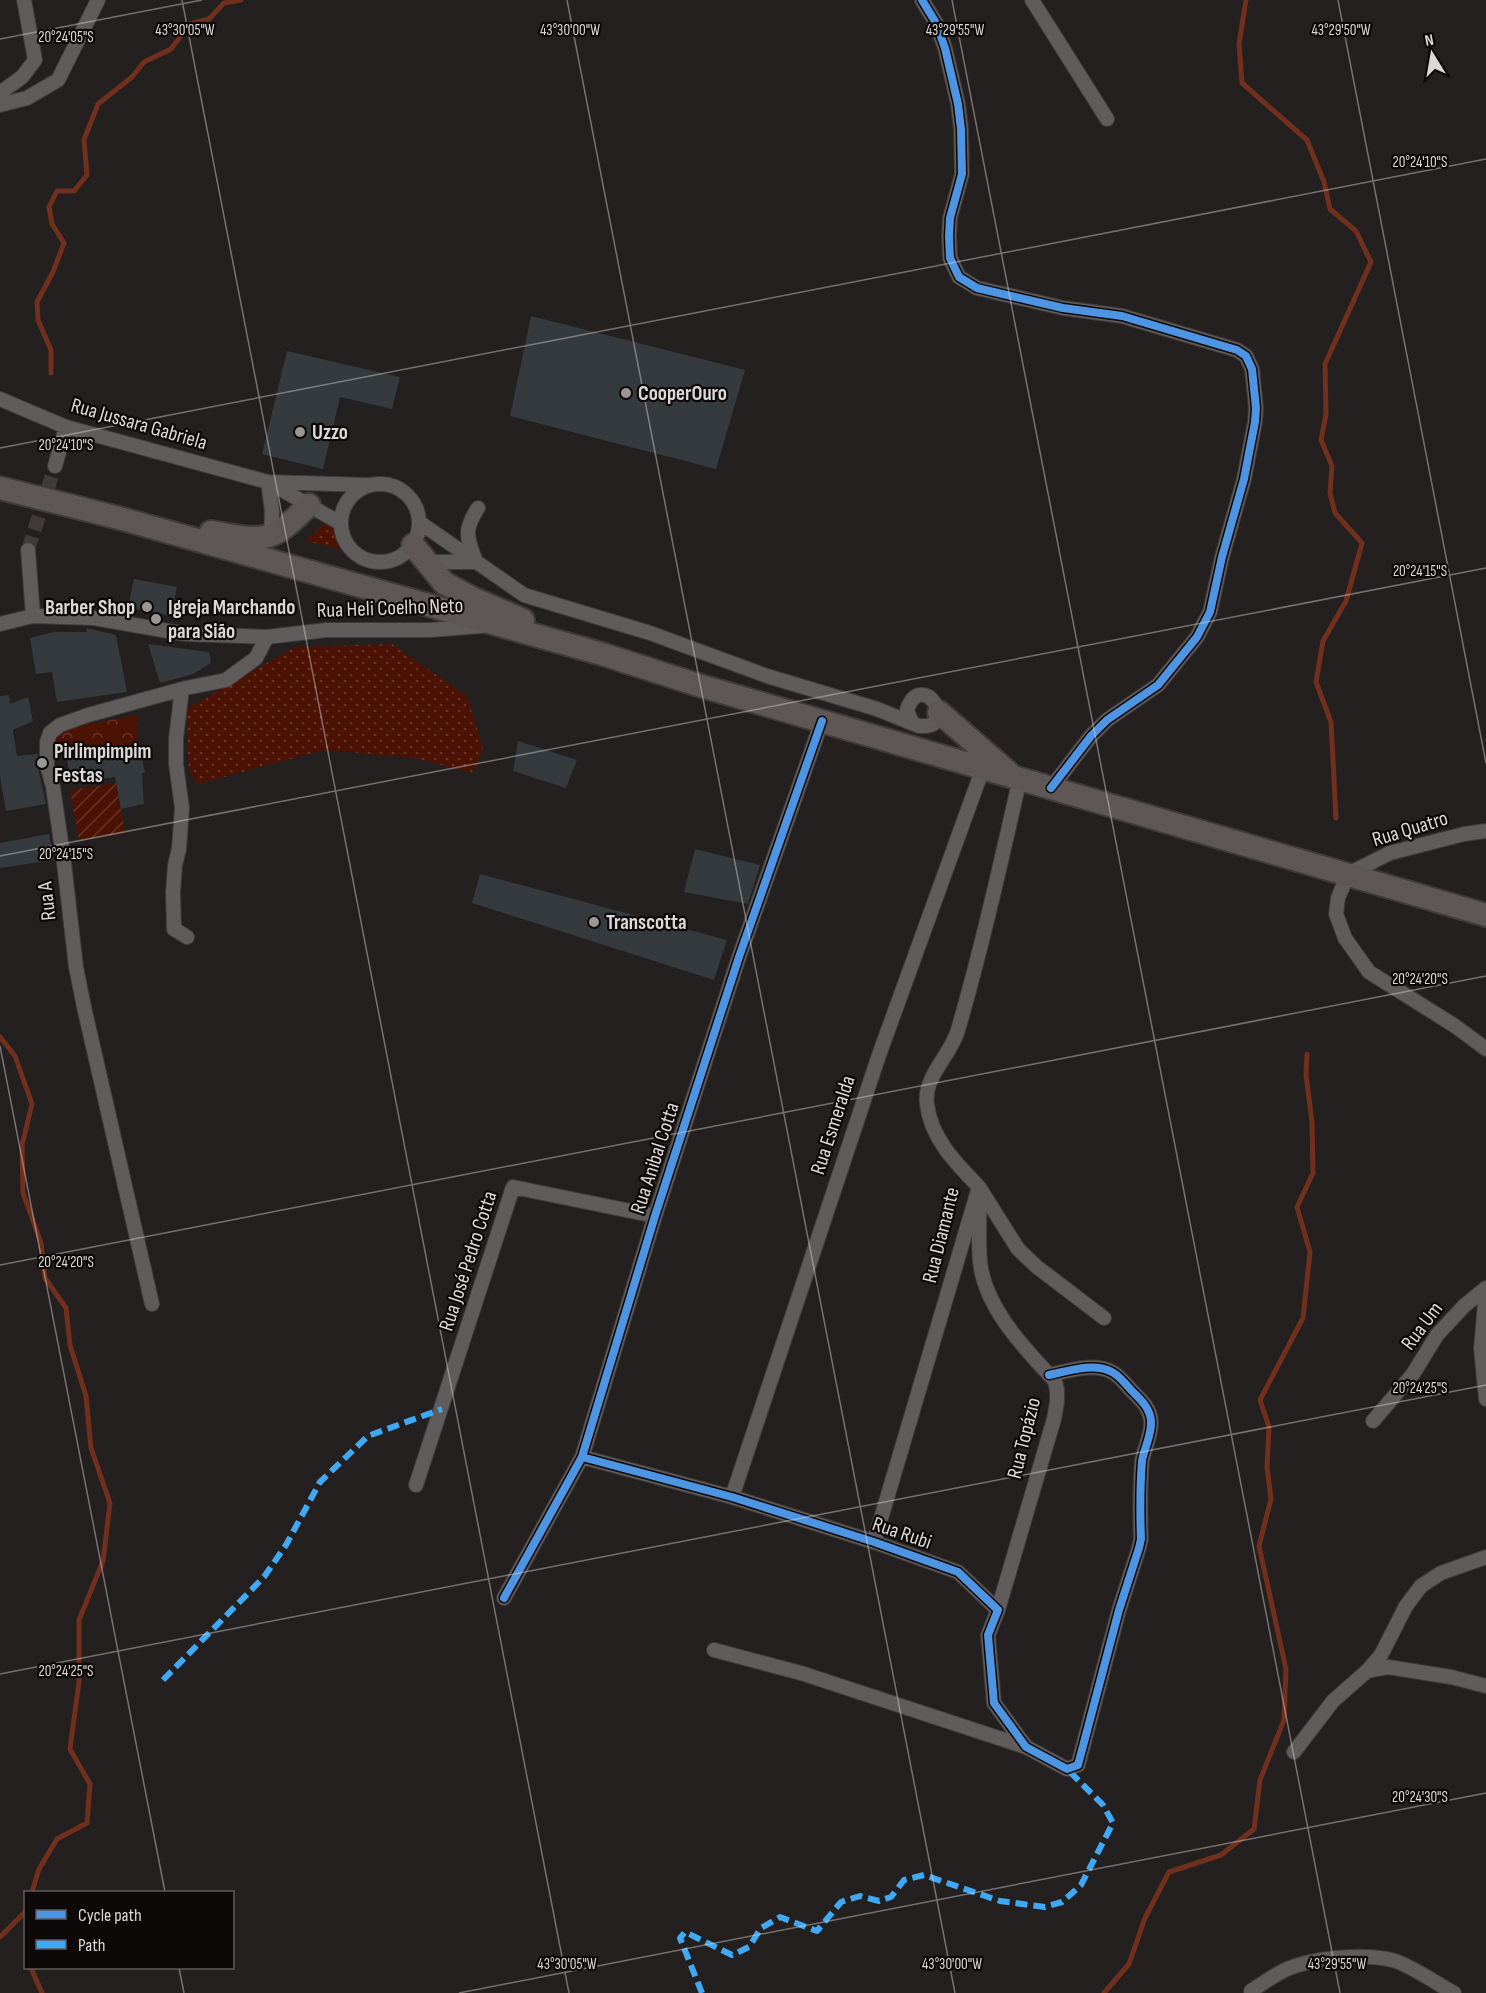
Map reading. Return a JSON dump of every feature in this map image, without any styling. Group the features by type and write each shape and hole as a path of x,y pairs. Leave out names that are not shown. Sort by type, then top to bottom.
{"main road":[{"path":"0,488 119,518 602,654 822,721 1486,915"},
{"path":"119,518 246,537 278,532 309,505"},
{"path":"420,554 444,583 602,654"},
{"path":"365,588 464,593"},
{"path":"939,712 1016,777"}],"street":[{"path":"0,93 22,77 35,60 24,0"},
{"path":"0,105 27,98 58,80 98,0"},
{"path":"922,0 936,23 945,48 958,104 962,174 950,218 949,237 950,258 959,277 977,288 1063,308 1142,321 1237,350 1246,356 1252,369 1256,408 1253,438 1208,617 1197,637 1158,686 1107,720 1051,788"},
{"path":"1032,0 1107,119"},
{"name":"Rua Jussara Gabriela","path":"0,399 66,427 268,482 367,485"},
{"path":"55,466 66,427"},
{"path":"268,482 272,512 270,535"},
{"name":"Rua Jussara Gabriela","path":"268,482 340,523"},
{"path":"420,554 417,510 407,493 391,485 374,483 355,492 346,502 340,515 344,542 353,553 365,560 378,563 392,561 404,554 420,554 476,562"},
{"path":"476,562 466,531 469,521 478,508"},
{"path":"419,522 524,595 650,633 767,676 877,709 919,726 926,727 937,718 938,705 933,699 927,696 914,698 907,710 912,723"},
{"path":"28,550 33,616"},
{"name":"Rua Heli Coelho Neto","path":"0,624 33,616 94,618 184,634 267,637 326,630 430,630 495,625"},
{"name":"Rua A","path":"152,1304 76,967 58,818 47,765 47,742 50,733 66,722 182,689 226,680 256,658 267,637"},
{"path":"182,689 176,738 176,764 182,808 180,849 175,866 173,909 174,929 188,937"},
{"path":"877,709 909,704"},
{"name":"Rua Anibal Cotta","path":"504,1598 582,1457 739,957 822,721"},
{"name":"Rua Esmeralda","path":"732,1497 879,1055 983,768"},
{"name":"Rua Diamante","path":"874,1542 979,1187 946,1152 929,1114 927,1094 932,1079 957,1034 993,898 1016,777"},
{"name":"Rua Quatro","path":"1348,874 1390,853 1464,834 1486,831"},
{"path":"1348,874 1338,898 1336,914 1345,938 1369,972 1455,1026 1486,1049"},
{"path":"1473,1040 1486,1059"},
{"name":"Rua José Pedro Cotta","path":"416,1485 513,1187 656,1216"},
{"path":"979,1187 1018,1249 1037,1267 1104,1318"},
{"name":"Rua Topázio","path":"979,1187 980,1263 985,1283 1001,1317 1055,1381 1057,1390 1054,1419 998,1610"},
{"path":"1486,1290 1481,1350 1486,1399"},
{"name":"Rua Um","path":"1372,1421 1413,1374 1437,1335 1450,1320 1486,1290"},
{"path":"714,1650 801,1673 1026,1747 1067,1768 1078,1765 1119,1610 1141,1539 1140,1486 1144,1450 1150,1433 1151,1421 1141,1399 1114,1373 1103,1368 1049,1375"},
{"name":"Rua Rubi","path":"582,1457 732,1497 874,1542 958,1572 998,1610"},
{"path":"1294,1752 1333,1701 1367,1671 1388,1645 1406,1606 1421,1586 1441,1573 1486,1557"},
{"path":"998,1610 988,1635 994,1703 1026,1747"},
{"path":"1367,1671 1388,1667 1450,1677 1486,1686"},
{"path":"1251,1991 1287,1970 1305,1964 1369,1957 1394,1960 1454,1993"}],"green space":[{"path":"333,516 344,550 306,541"},
{"path":"392,644 467,696 483,749 473,773 415,758 324,750 198,784 189,772 186,709 295,647"},
{"path":"138,715 136,746 54,756 55,739 67,728"},
{"path":"116,783 125,833 79,840 70,790"}],"building":[{"name":"CooperOuro","path":"531,316 745,370 716,469 510,416"},
{"name":"Uzzo","path":"287,351 400,377 392,409 340,397 323,469 262,454"},
{"path":"134,579 177,587 171,616 128,608"},
{"path":"86,628 116,635 127,692 57,702 52,672 36,674 30,638 54,632 87,632"},
{"path":"148,644 209,652 211,663 193,674 160,683"},
{"path":"9,695 10,704 28,697 33,721 13,730 17,756 38,754 38,767 46,804 6,811 0,777 0,696"},
{"path":"518,741 577,760 566,788 513,771"},
{"path":"140,749 145,772 142,773 144,804 121,809 115,777 71,784 67,760"},
{"path":"49,834 54,860 0,868 0,843"},
{"name":"Transcotta","path":"695,849 760,865 748,904 684,892"},
{"name":"Transcotta","path":"480,874 727,940 714,980 472,903"}],"waterway":[{"path":"51,373 51,350 38,320 37,302 53,272 64,243 52,224 49,207 57,191 74,191 87,175 84,140 98,104 132,77 144,62 171,49 190,24 209,19 224,3 241,0"},
{"path":"1246,0 1239,44 1242,83 1307,140 1324,182 1330,209 1356,231 1371,262 1325,364 1326,414 1321,440 1332,466 1330,493 1335,513 1362,543 1346,601 1323,641 1316,682 1331,722 1336,818"},
{"path":"0,1037 15,1056 32,1104 22,1145 23,1193 41,1243 45,1278 66,1308 70,1345 86,1396 91,1448 110,1503 103,1561 79,1620 79,1682 70,1749 90,1784 87,1823 57,1839 39,1869 32,1891"},
{"path":"1104,1993 1129,1964 1145,1918 1169,1872 1221,1855 1254,1829 1260,1780 1284,1720 1286,1669 1259,1546 1271,1499 1267,1467 1269,1427 1260,1400 1303,1318 1310,1252 1297,1207 1313,1173 1312,1122 1306,1075 1307,1054"},
{"path":"0,1937 24,1913"},
{"path":"31,1969 42,1993"}],"tunnel":[{"path":"28,550 55,466"}],"marked path":[{"path":"163,1680 264,1577 286,1545 320,1482 368,1436 442,1409"},
{"path":"702,1993 680,1938 685,1932 732,1955 749,1947 761,1928 780,1917 817,1931 841,1902 860,1896 879,1901 891,1897 904,1880 924,1875 1000,1901 1045,1907 1062,1902 1081,1885 1113,1823 1103,1805 1067,1769"}],"cycle path":[{"path":"922,0 936,23 945,48 958,104 962,174 950,218 949,237 950,258 959,277 977,288 1063,308 1122,316 1237,350 1246,356 1252,369 1255,422 1244,479 1222,557 1210,612 1197,637 1158,685 1107,720 1091,736 1051,788"},
{"path":"504,1598 582,1457 655,1216 739,957 822,721"},
{"path":"582,1457 732,1497 874,1542 958,1572 998,1610 988,1635 994,1703 1026,1747 1067,1769 1078,1765 1119,1610 1139,1548 1142,1461 1151,1421 1145,1404 1112,1372 1089,1368 1049,1375"}],"place":[{"name":"CooperOuro","path":"626,393"},
{"name":"Uzzo","path":"300,432"},
{"name":"Barber Shop","path":"147,607"},
{"name":"Igreja Marchando para Sião","path":"156,619"},
{"name":"Pirlimpimpim Festas","path":"42,763"},
{"name":"Transcotta","path":"594,922"}]}
